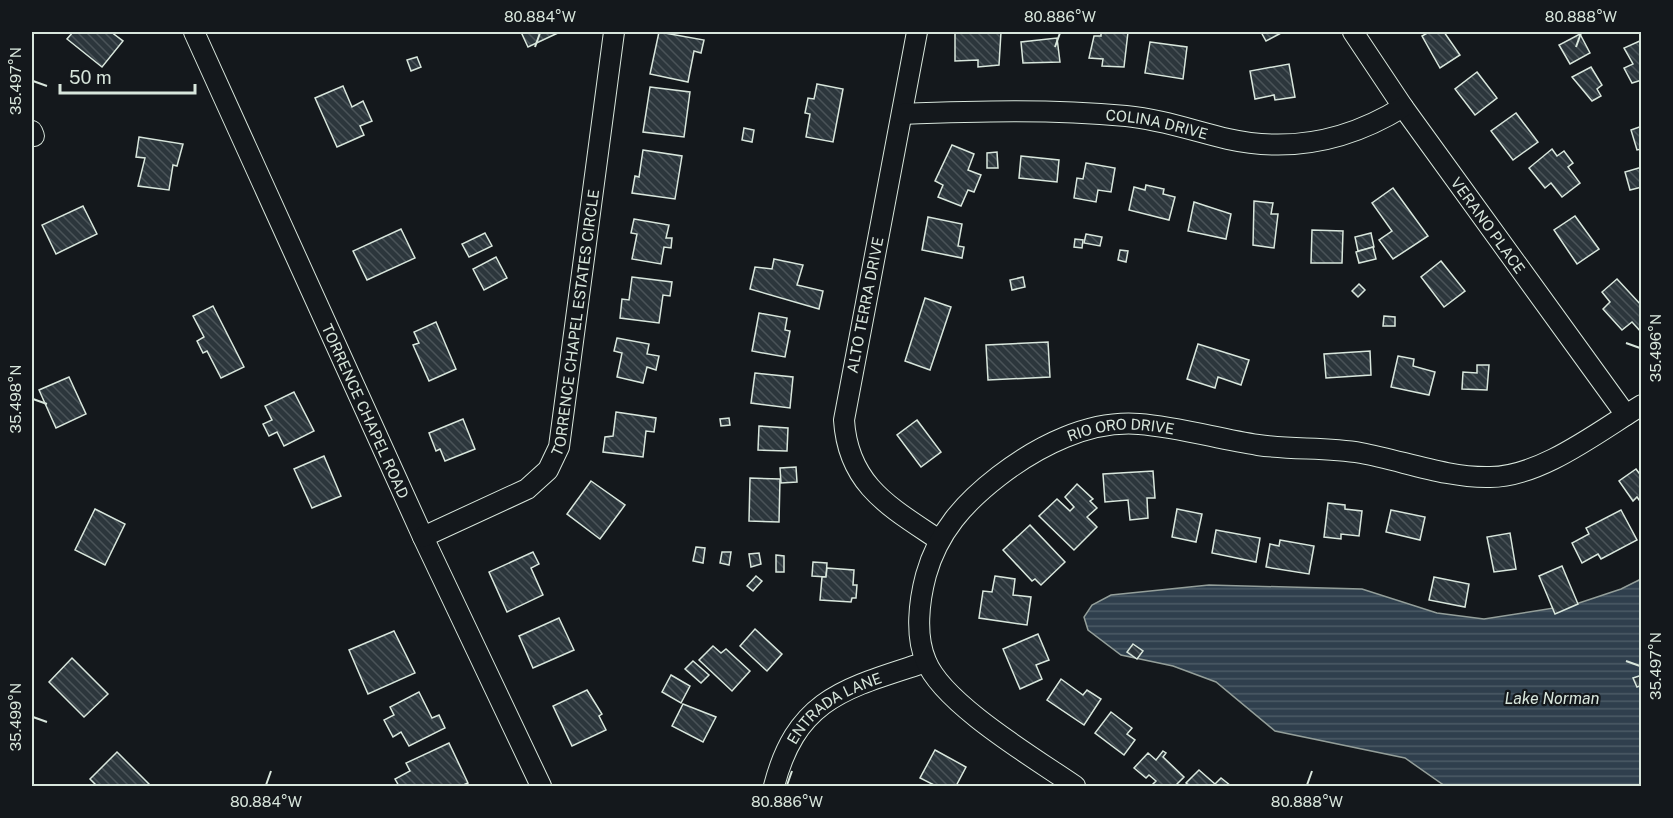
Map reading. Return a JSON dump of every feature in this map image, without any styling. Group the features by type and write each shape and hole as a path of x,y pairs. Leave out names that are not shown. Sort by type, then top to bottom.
{"street":[{"name":"TORRENCE CHAPEL ROAD","path":"194,32 423,537 541,786"},
{"name":"TORRENCE CHAPEL ESTATES CIRCLE","path":"423,537 487,510 527,489 548,470 559,447 614,32"},
{"name":"ALTO TERRA DRIVE","path":"917,32 844,410 845,437 854,465 871,490 892,508 939,540"},
{"name":"VERANO PLACE","path":"1353,32 1403,107 1634,410"},
{"name":"COLINA DRIVE","path":"902,114 1003,110 1083,112 1157,121 1261,145 1298,146 1352,134 1403,107"},
{"name":"RIO ORO DRIVE","path":"1076,786 1006,738 957,700 937,681 926,662 920,633 924,584 939,540 966,504 1013,465 1067,437 1115,424 1139,424 1260,445 1360,453 1461,475 1490,477 1525,471 1550,460 1634,410"},
{"name":"ENTRADA LANE","path":"774,786 785,749 796,731 820,705 861,684 926,662"}],"water":[{"name":"Lake Norman","path":"1641,579 1641,786 1445,786 1405,758 1275,731 1216,682 1173,666 1121,655 1088,630 1084,617 1092,605 1111,595 1209,585 1362,589 1437,613 1484,619 1573,605 1621,589"}],"building":[{"path":"73,32 111,32 123,41 102,67 67,39"},
{"path":"521,32 560,32 528,47"},
{"path":"659,32 704,40 701,53 694,51 688,82 650,74"},
{"path":"955,32 1001,32 999,65 978,67 978,60 955,61"},
{"path":"1101,32 1128,32 1124,67 1102,66 1103,59 1089,58 1094,36 1101,36"},
{"path":"1261,32 1283,32 1266,41"},
{"path":"1429,32 1444,32 1460,55 1440,68 1422,36"},
{"path":"1580,34 1590,53 1570,64 1559,45"},
{"path":"1057,38 1060,62 1023,63 1021,42"},
{"path":"1642,40 1642,80 1632,83 1624,68 1633,64 1624,48"},
{"path":"1150,42 1187,47 1183,79 1145,73"},
{"path":"417,57 421,67 411,71 407,60"},
{"path":"1289,64 1295,97 1275,100 1274,95 1255,99 1250,71"},
{"path":"1591,67 1602,85 1597,89 1601,96 1592,101 1572,77"},
{"path":"1477,72 1497,98 1475,115 1455,89"},
{"path":"817,84 843,89 833,142 806,137 810,114 805,113 808,98 814,99"},
{"path":"343,86 352,107 363,101 372,121 360,126 364,135 337,147 315,98"},
{"path":"650,87 690,92 684,137 643,132"},
{"path":"1516,113 1538,142 1513,160 1491,131"},
{"path":"1642,126 1642,149 1637,150 1631,130"},
{"path":"744,128 754,130 752,142 742,140"},
{"path":"139,137 183,144 177,166 173,165 169,190 138,186 145,158 136,157"},
{"path":"952,145 974,154 968,170 981,175 974,192 968,190 961,206 938,197 943,185 935,181"},
{"path":"1552,149 1557,156 1564,151 1573,163 1568,167 1580,183 1562,197 1551,183 1545,188 1529,168"},
{"path":"643,150 682,156 675,199 632,193 635,176 639,177"},
{"path":"997,152 998,168 987,168 987,153"},
{"path":"1021,156 1059,160 1057,182 1019,178"},
{"path":"1086,163 1115,168 1111,192 1098,190 1096,202 1074,198 1077,178 1083,179"},
{"path":"1642,167 1642,187 1630,190 1625,172"},
{"path":"1146,185 1164,189 1163,194 1175,197 1169,220 1129,210 1134,187 1145,190"},
{"path":"1393,188 1428,236 1393,259 1379,240 1392,231 1372,203"},
{"path":"1254,201 1273,203 1271,214 1278,214 1274,248 1253,245"},
{"path":"1194,202 1231,214 1226,239 1188,231"},
{"path":"83,206 97,234 56,254 42,225"},
{"path":"1575,216 1599,249 1577,264 1554,230"},
{"path":"928,217 962,224 958,246 964,247 962,258 922,250"},
{"path":"634,219 669,225 666,238 672,238 671,248 664,247 661,264 632,259 637,234 631,233"},
{"path":"401,229 415,258 367,280 353,251"},
{"path":"1312,230 1343,231 1342,263 1311,263"},
{"path":"485,233 492,246 469,257 462,244"},
{"path":"1371,233 1374,247 1358,251 1355,237"},
{"path":"1086,234 1102,237 1100,246 1084,243"},
{"path":"1075,239 1083,240 1082,248 1074,247"},
{"path":"1373,247 1376,259 1359,263 1356,252"},
{"path":"1120,250 1128,251 1126,262 1118,260"},
{"path":"496,257 507,278 484,290 473,269"},
{"path":"774,259 803,265 797,285 823,291 819,309 750,289 755,267 772,269"},
{"path":"1441,261 1465,291 1444,307 1421,277"},
{"path":"632,277 672,282 670,296 663,295 659,323 620,318 622,299 629,300"},
{"path":"1023,277 1025,287 1012,290 1010,280"},
{"path":"1617,279 1642,306 1642,333 1632,322 1622,330 1603,309 1610,302 1602,292"},
{"path":"1359,284 1365,290 1358,297 1352,291"},
{"path":"925,298 951,307 930,370 905,361"},
{"path":"213,306 244,367 221,378 207,351 203,353 197,341 204,337 193,316"},
{"path":"759,313 787,318 785,330 790,331 785,357 752,351"},
{"path":"1384,316 1395,317 1395,326 1383,326"},
{"path":"436,322 456,369 429,381 413,345 419,343 414,332"},
{"path":"617,338 649,344 647,354 659,356 656,370 647,367 643,383 617,377 622,353 614,351"},
{"path":"1048,342 1050,377 988,380 986,345"},
{"path":"1198,344 1249,360 1241,385 1218,377 1215,388 1187,379"},
{"path":"1370,351 1371,375 1326,378 1324,354"},
{"path":"1398,356 1414,359 1413,366 1435,372 1429,395 1391,387"},
{"path":"1477,365 1489,365 1487,390 1462,389 1463,372 1477,373"},
{"path":"755,373 793,377 790,408 751,403"},
{"path":"69,377 86,414 56,428 39,390"},
{"path":"294,392 314,431 284,446 277,432 269,436 263,424 272,420 265,406"},
{"path":"616,412 656,418 654,432 646,431 643,457 603,452 605,437 613,436"},
{"path":"729,418 730,425 721,426 720,419"},
{"path":"463,419 475,449 445,461 440,449 436,451 429,433"},
{"path":"917,420 941,452 921,467 897,435"},
{"path":"759,426 788,428 787,451 758,450"},
{"path":"324,456 341,496 312,508 294,469"},
{"path":"796,467 797,482 781,483 780,468"},
{"path":"1636,469 1642,477 1642,504 1637,497 1633,501 1619,481"},
{"path":"1153,471 1155,498 1147,498 1148,518 1130,520 1128,500 1105,502 1103,474"},
{"path":"750,478 780,479 779,522 749,521"},
{"path":"591,481 625,505 600,539 567,514"},
{"path":"1077,484 1093,499 1090,501 1097,508 1087,517 1097,527 1074,550 1039,516 1057,499 1070,511 1074,507 1065,497"},
{"path":"1328,503 1345,505 1345,509 1362,511 1359,536 1341,534 1341,539 1324,537"},
{"path":"95,509 125,524 105,565 75,550"},
{"path":"1177,509 1202,514 1196,542 1172,537"},
{"path":"1391,510 1425,517 1420,540 1386,532"},
{"path":"1621,510 1637,540 1601,559 1598,554 1582,563 1572,543 1589,534 1586,528"},
{"path":"1030,525 1065,562 1041,585 1035,579 1032,581 1003,550"},
{"path":"1216,530 1260,538 1256,562 1212,553"},
{"path":"1510,533 1516,569 1494,572 1487,537"},
{"path":"1280,540 1314,546 1309,574 1266,567 1270,544 1279,546"},
{"path":"696,547 705,548 703,563 693,561"},
{"path":"533,552 539,564 531,568 543,595 507,612 489,572"},
{"path":"722,552 731,552 729,565 720,563"},
{"path":"759,553 761,564 751,567 749,554"},
{"path":"776,555 784,556 784,572 776,572"},
{"path":"813,562 827,563 826,577 812,576"},
{"path":"1562,566 1578,604 1555,614 1539,576"},
{"path":"827,568 854,570 853,585 857,585 856,598 852,598 851,602 820,600 822,577 826,577"},
{"path":"756,576 762,581 753,591 747,586"},
{"path":"995,576 1015,579 1013,595 1031,597 1027,625 979,618 983,591 992,592"},
{"path":"1434,577 1469,584 1465,607 1429,600"},
{"path":"559,618 574,650 533,668 519,636"},
{"path":"755,629 782,654 767,671 740,646"},
{"path":"394,631 415,673 368,694 349,650"},
{"path":"1038,634 1049,660 1036,665 1042,679 1020,689 1003,649"},
{"path":"1133,644 1143,651 1137,659 1127,652"},
{"path":"713,646 721,653 726,649 750,671 732,691 699,660"},
{"path":"72,658 108,694 84,717 49,682"},
{"path":"693,661 709,675 701,683 685,669"},
{"path":"671,675 690,686 681,703 662,692"},
{"path":"1642,675 1642,685 1637,687 1633,678"},
{"path":"1061,679 1083,695 1087,690 1101,699 1084,725 1047,700"},
{"path":"587,690 602,714 599,716 606,730 572,746 553,706"},
{"path":"419,692 432,718 439,715 445,728 409,746 401,732 393,737 384,720 394,715 390,707"},
{"path":"683,704 716,717 703,742 672,726"},
{"path":"1111,712 1132,728 1127,734 1135,740 1124,755 1095,733"},
{"path":"449,743 468,783 461,786 399,786 395,779 410,771 406,763"},
{"path":"935,750 966,767 956,786 936,786 920,778"},
{"path":"1163,751 1166,753 1163,757 1184,777 1175,786 1155,786 1153,784 1156,781 1149,775 1146,778 1134,768 1148,753 1156,760"},
{"path":"117,752 151,786 97,786 90,779"},
{"path":"1199,770 1215,784 1221,778 1231,786 1190,786 1186,783"}]}
